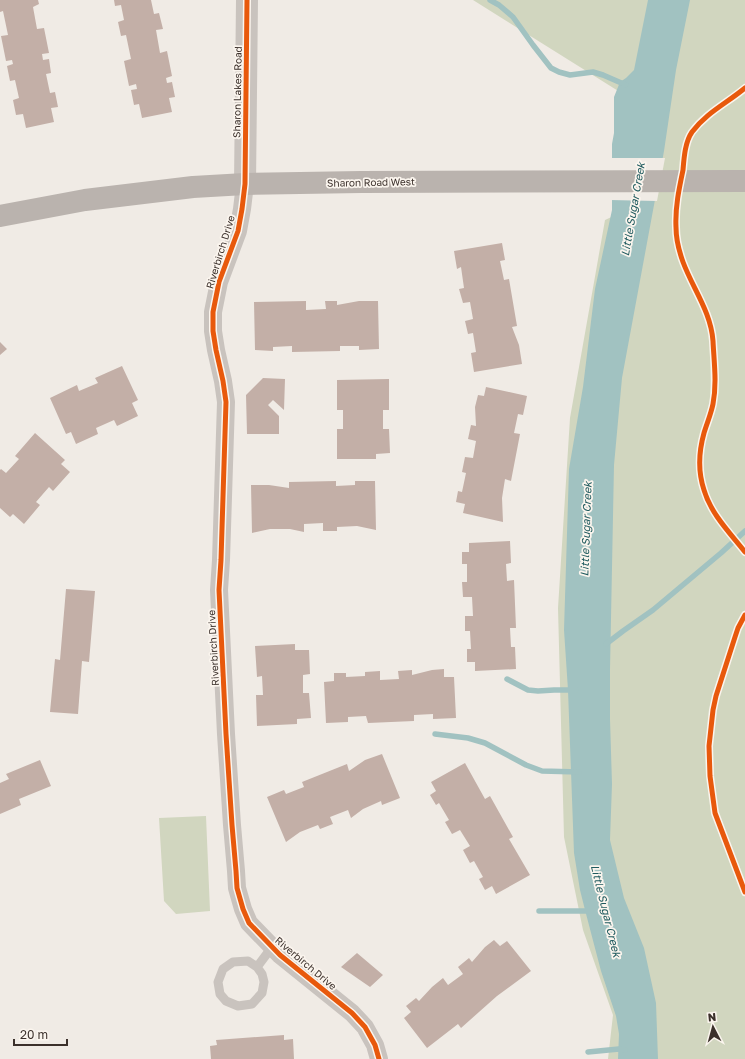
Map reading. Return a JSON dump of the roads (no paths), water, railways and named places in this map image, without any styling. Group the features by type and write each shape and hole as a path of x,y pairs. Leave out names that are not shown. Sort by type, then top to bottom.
{"main road":[{"name":"Sharon Road West","path":"0,216 85,200 193,187 245,184 362,182 745,181"}],"street":[{"name":"Sharon Lakes Road","path":"245,184 247,0"},
{"name":"Riverbirch Drive","path":"245,184 238,231 219,282 213,312 216,350 226,402 222,560 219,590 226,734 237,888 249,923 280,955 352,1013 365,1027 375,1045 379,1059"}],"lane":[{"path":"257,967 272,947"},
{"path":"248,961 257,967 262,974 264,982 262,993 252,1004 238,1006 226,1001 220,994 218,982 223,969 233,962 248,961"}],"water":[{"name":"Little Sugar Creek","path":"648,0 690,0 676,70 664,151 622,378 614,465 610,670 612,784 610,840 624,898 644,948 656,1003 658,1059 618,1059 619,1034 616,1016 601,971 585,910 574,853 568,690 564,630 569,469 583,387 595,289 612,210 614,97 620,82 634,70"}],"waterway":[{"path":"490,0 499,5 513,17 551,68 570,75 593,72 626,85"},
{"path":"606,644 653,610 745,531"},
{"path":"507,679 528,690 576,690"},
{"path":"435,734 468,738 485,743 526,765 542,771 579,772"},
{"path":"539,911 591,911"},
{"path":"588,1052 619,1049 625,1050"}]}
